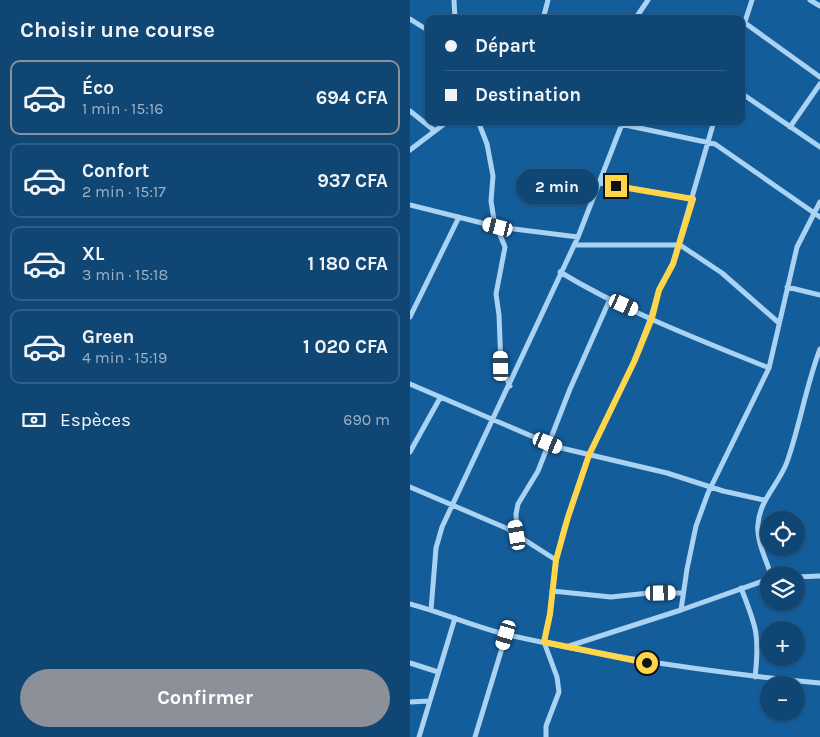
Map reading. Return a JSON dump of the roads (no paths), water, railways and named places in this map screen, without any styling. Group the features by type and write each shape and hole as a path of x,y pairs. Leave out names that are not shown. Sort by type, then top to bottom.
{"street":[{"path":"454,0 455,15"},
{"path":"544,15 548,0"},
{"path":"638,15 648,0"},
{"path":"752,0 745,23 820,78"},
{"path":"810,0 820,6"},
{"path":"410,19 425,28"},
{"path":"790,127 820,84"},
{"path":"745,96 820,147"},
{"path":"410,111 425,123"},
{"path":"428,125 435,131"},
{"path":"410,150 443,125"},
{"path":"480,125 487,144 493,176 491,201 494,220 505,246 496,294 499,315 501,366 510,386"},
{"path":"431,610 436,548 442,526 510,386 560,272 578,237 622,125"},
{"path":"627,125 715,144 820,217"},
{"path":"546,737 546,726 558,698 559,685 544,642 556,560 589,455 634,362 652,318 657,296 680,245 713,125"},
{"path":"600,183 693,199"},
{"path":"681,610 696,526 711,486 769,368 797,247 820,202"},
{"path":"410,206 498,227 578,237"},
{"path":"410,317 459,218"},
{"path":"574,245 680,245 722,273 779,323"},
{"path":"560,272 652,318 769,368"},
{"path":"787,287 820,295"},
{"path":"517,535 516,514 518,504 538,471 548,443 610,298"},
{"path":"769,566 762,548 758,526 764,500 787,464 805,394 820,348"},
{"path":"410,384 548,443 589,455 668,473 764,500"},
{"path":"410,452 440,398"},
{"path":"410,487 506,528 556,560"},
{"path":"805,577 820,576"},
{"path":"566,647 681,610 760,582"},
{"path":"741,588 757,633 759,646 755,676"},
{"path":"552,591 610,597 649,593 683,594"},
{"path":"410,604 506,635 629,660 820,683"},
{"path":"419,737 428,701 456,618"},
{"path":"475,737 506,635"},
{"path":"410,663 438,672"},
{"path":"410,702 428,701"}]}
